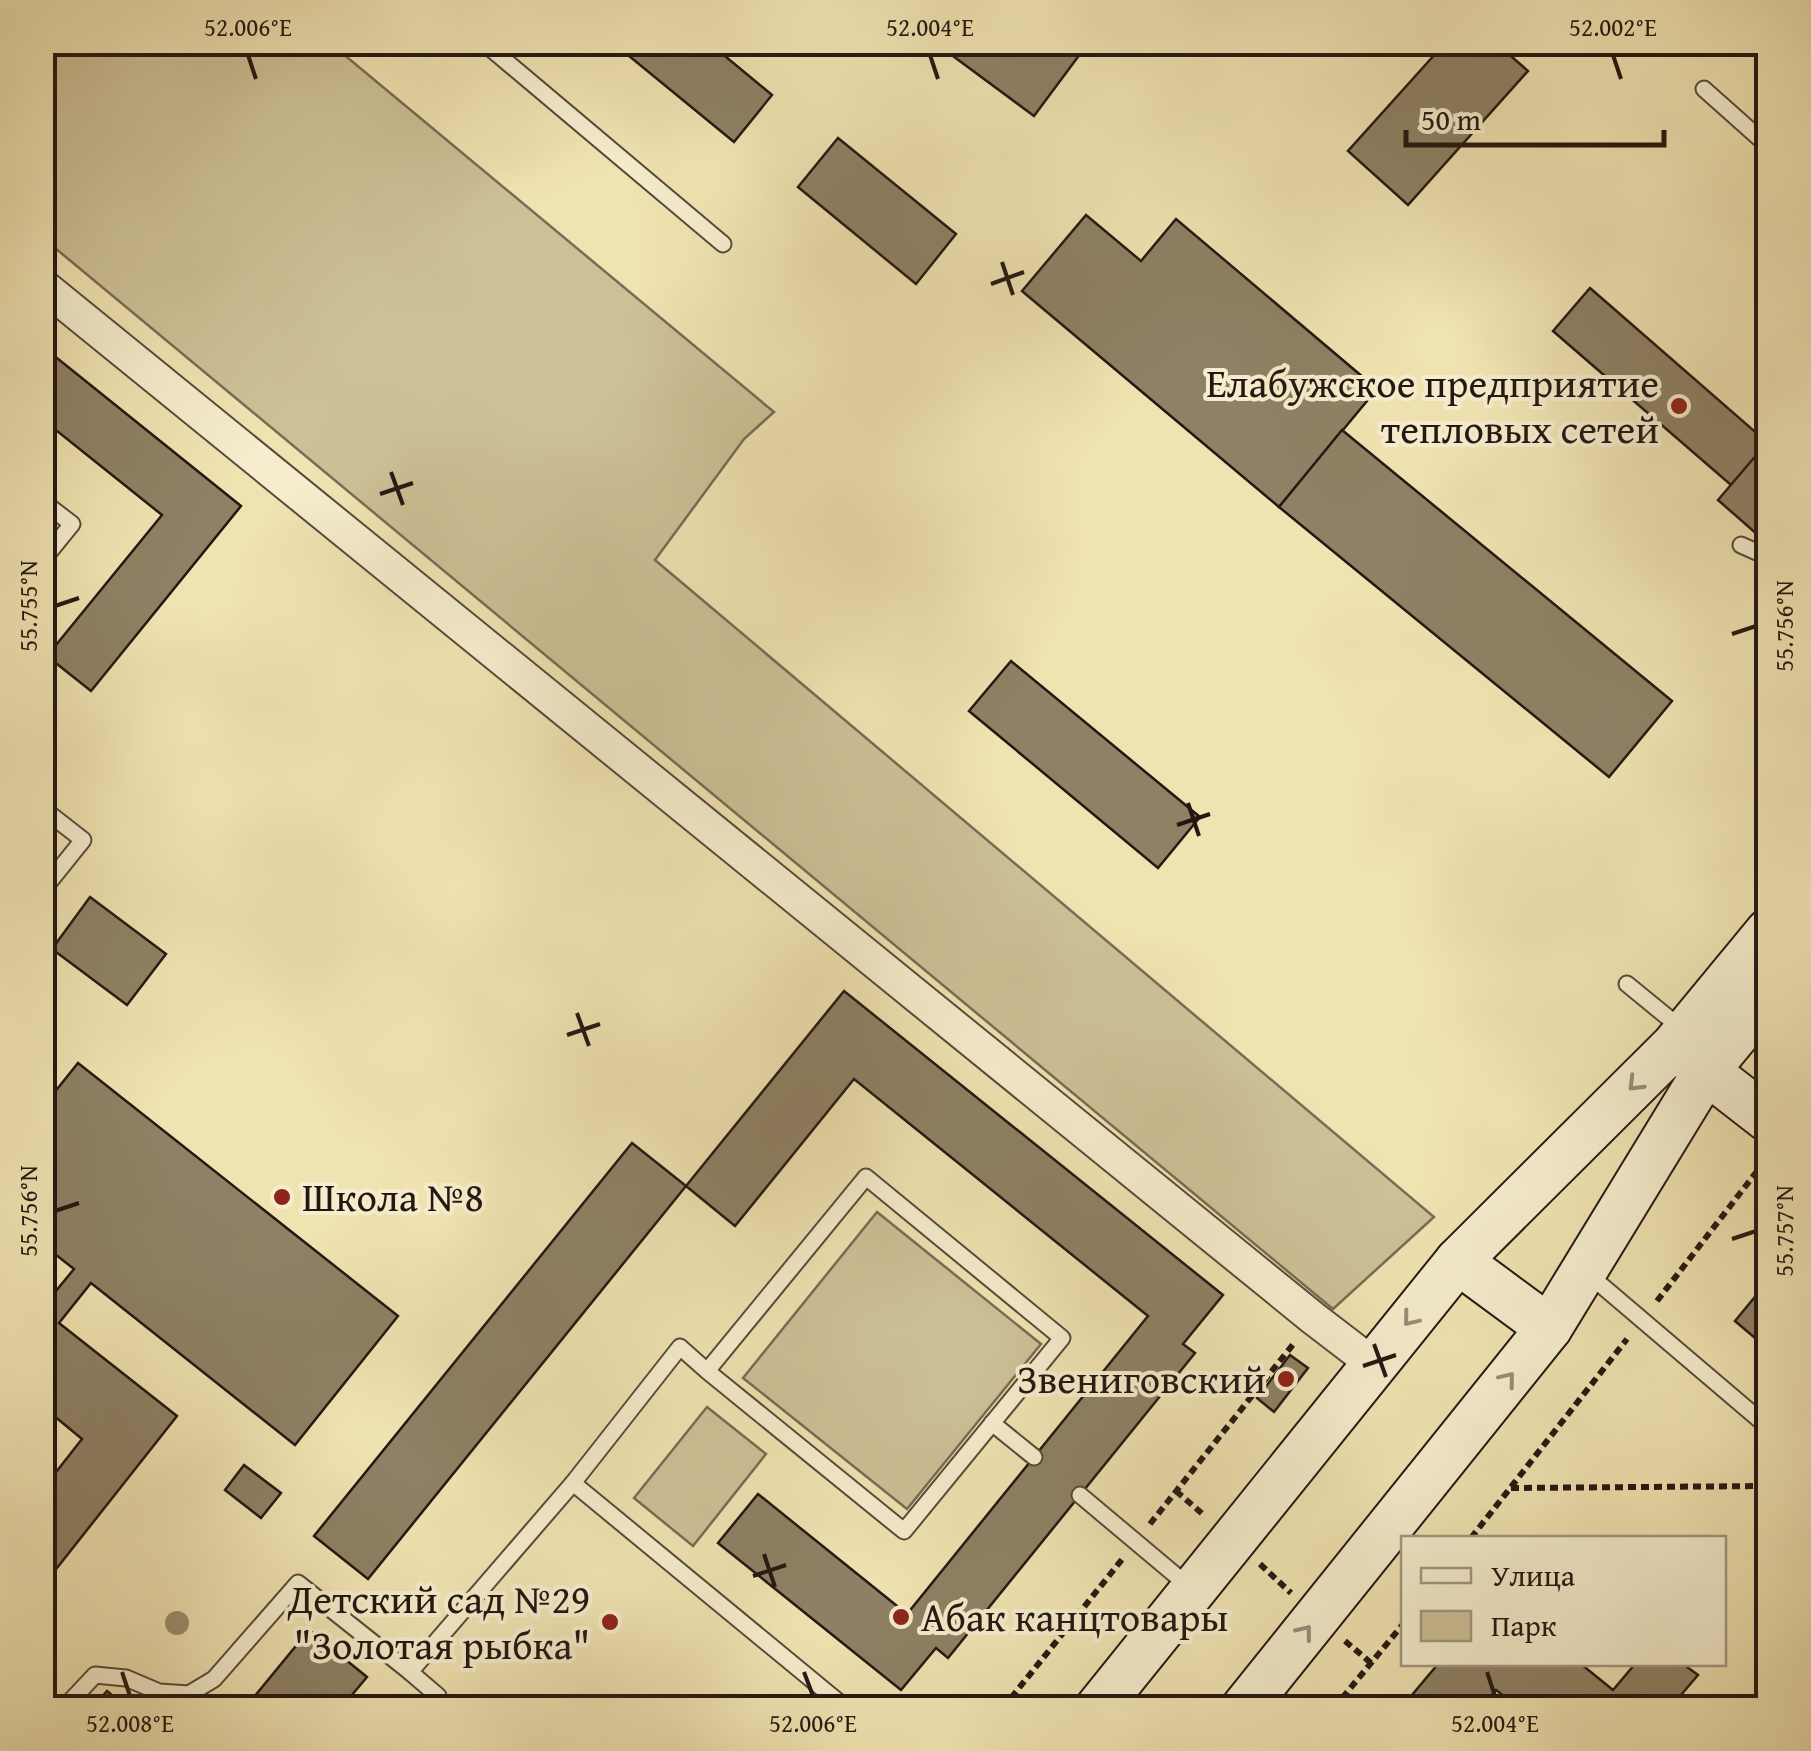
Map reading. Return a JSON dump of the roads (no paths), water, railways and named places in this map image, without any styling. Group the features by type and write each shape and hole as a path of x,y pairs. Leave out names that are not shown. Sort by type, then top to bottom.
{"street":[{"path":"42,285 1373,1364"},
{"path":"1265,1701 1317,1616 1549,1328 1584,1271 1688,1050 1768,932"},
{"path":"1098,1708 1458,1260 1688,1050 1768,996"},
{"path":"1688,1050 1768,1119"},
{"path":"1458,1260 1549,1328"}],"lane":[{"path":"483,42 723,244"},
{"path":"1704,88 1768,146"},
{"path":"42,501 72,524 42,561"},
{"path":"1740,545 1768,557"},
{"path":"42,808 83,840 42,891"},
{"path":"1627,984 1688,1050"},
{"path":"410,1672 574,1483 680,1347 708,1370 904,1531 1062,1338 866,1178 708,1370"},
{"path":"1584,1271 1768,1427"},
{"path":"992,1423 1034,1458"},
{"path":"574,1483 846,1708"},
{"path":"1080,1496 1193,1590"},
{"path":"64,1708 95,1675 126,1678 158,1692 189,1694 214,1679 298,1583 438,1696 428,1708"}],"place":[{"name":"Елабужское предприятие тепловых сетей","path":"1679,406"},
{"name":"Школа №8","path":"282,1197"},
{"name":"Звениговский","path":"1286,1379"},
{"name":"Абак канцтовары","path":"901,1617"},
{"name":"Детский сад №29 \"Золотая рыбка\"","path":"610,1622"}]}
